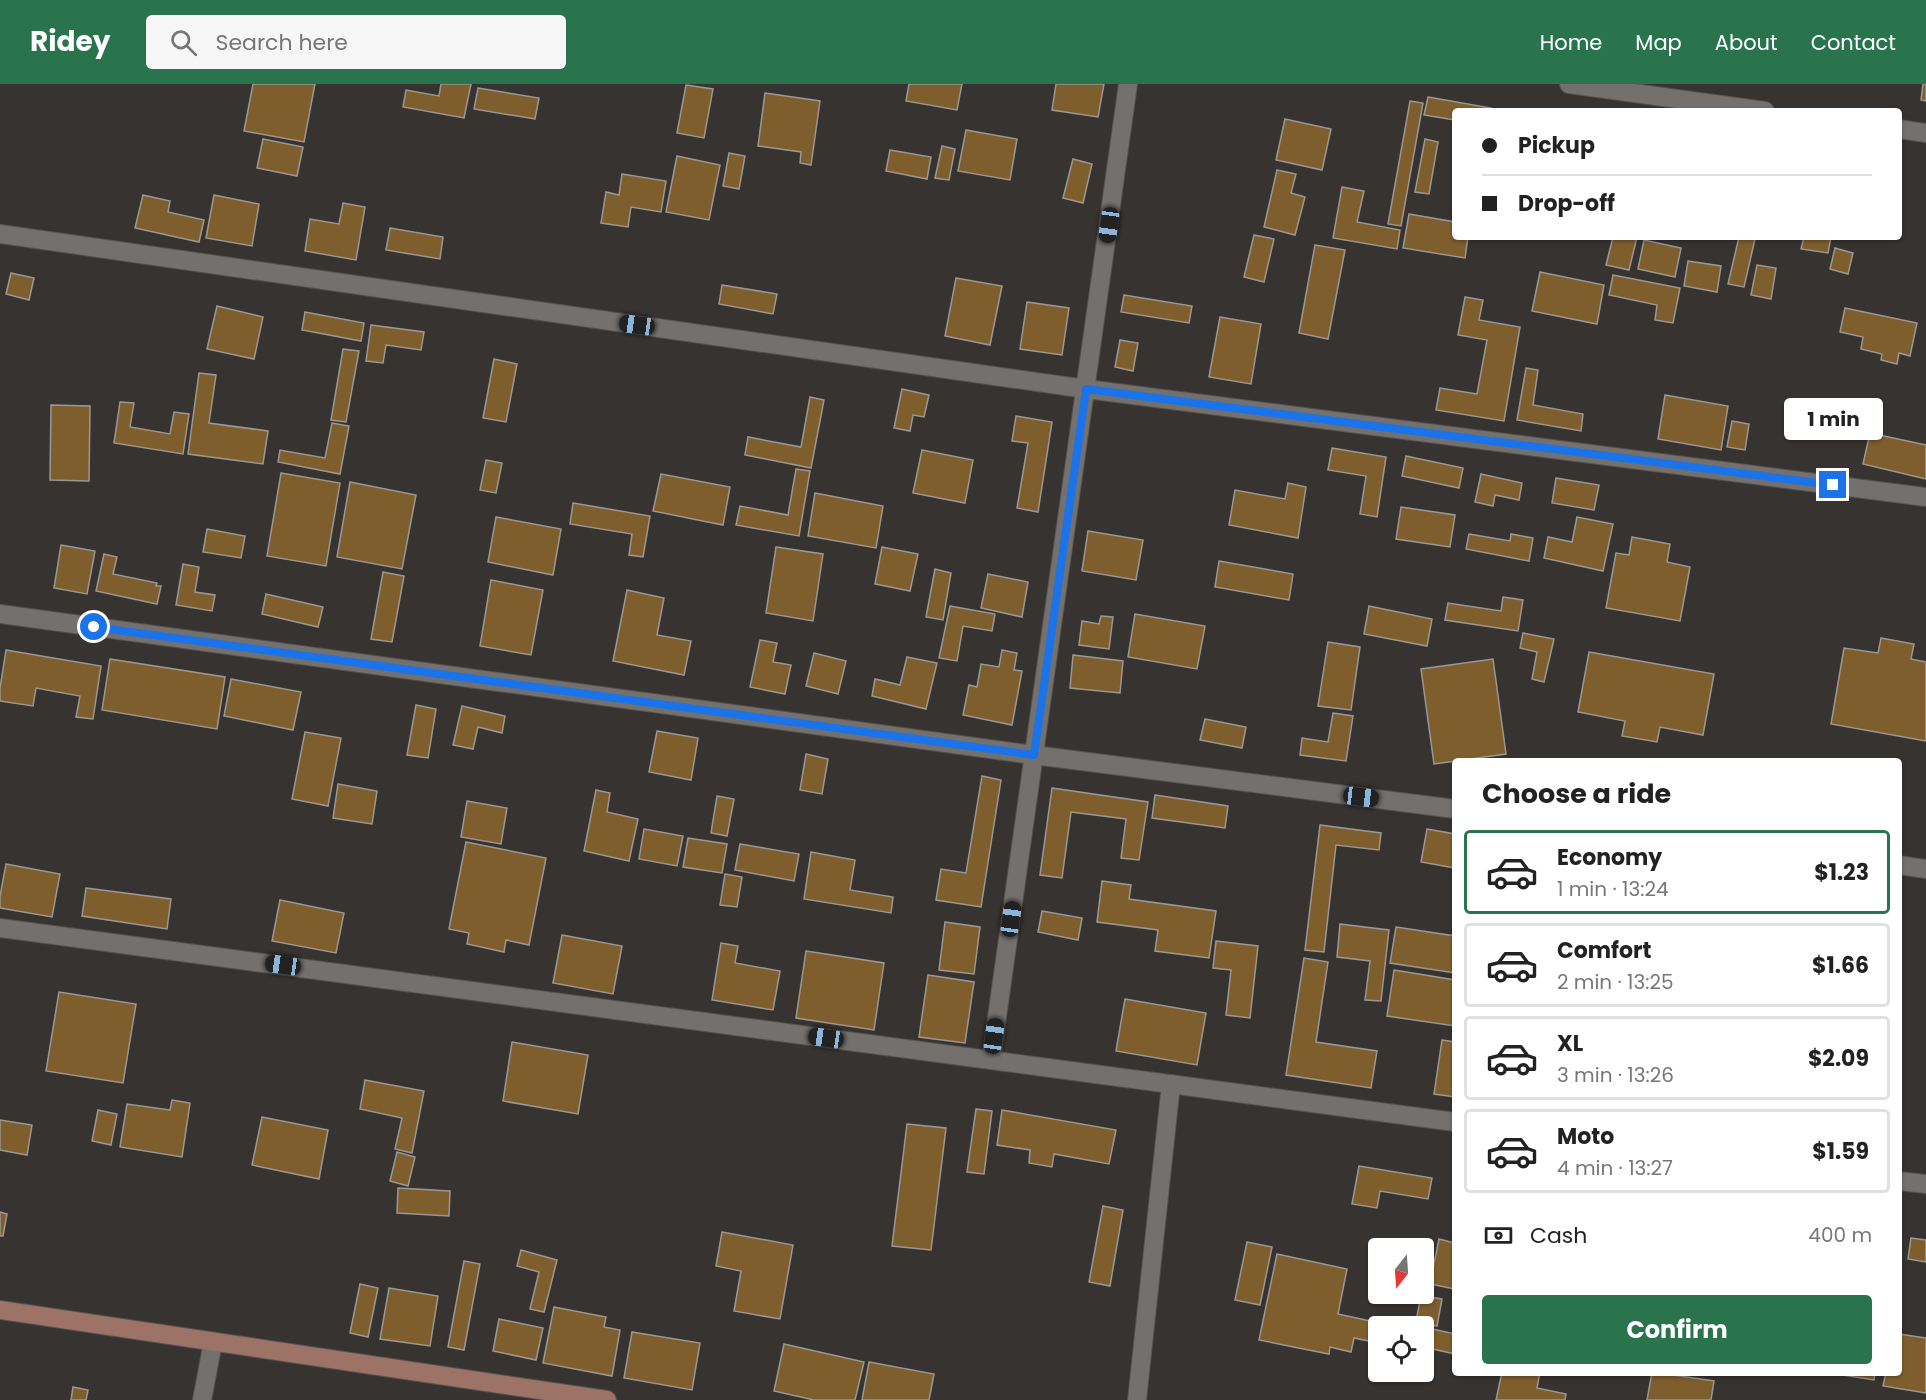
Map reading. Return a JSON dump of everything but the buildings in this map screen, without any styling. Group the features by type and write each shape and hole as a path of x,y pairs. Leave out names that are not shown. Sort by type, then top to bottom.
{"main road":[{"path":"0,1310 607,1400"}],"street":[{"path":"991,1060 1128,84"},
{"path":"1569,84 1744,108"},
{"path":"1902,129 1926,133"},
{"path":"0,234 1086,389 1926,497"},
{"path":"0,614 1034,755 1452,809"},
{"path":"1902,865 1926,869"},
{"path":"0,928 1452,1122"},
{"path":"1137,1400 1171,1084"},
{"path":"1902,1181 1926,1184"},
{"path":"202,1400 213,1342"}],"route":[{"path":"94,627 1034,755 1086,389 1833,485"}]}
